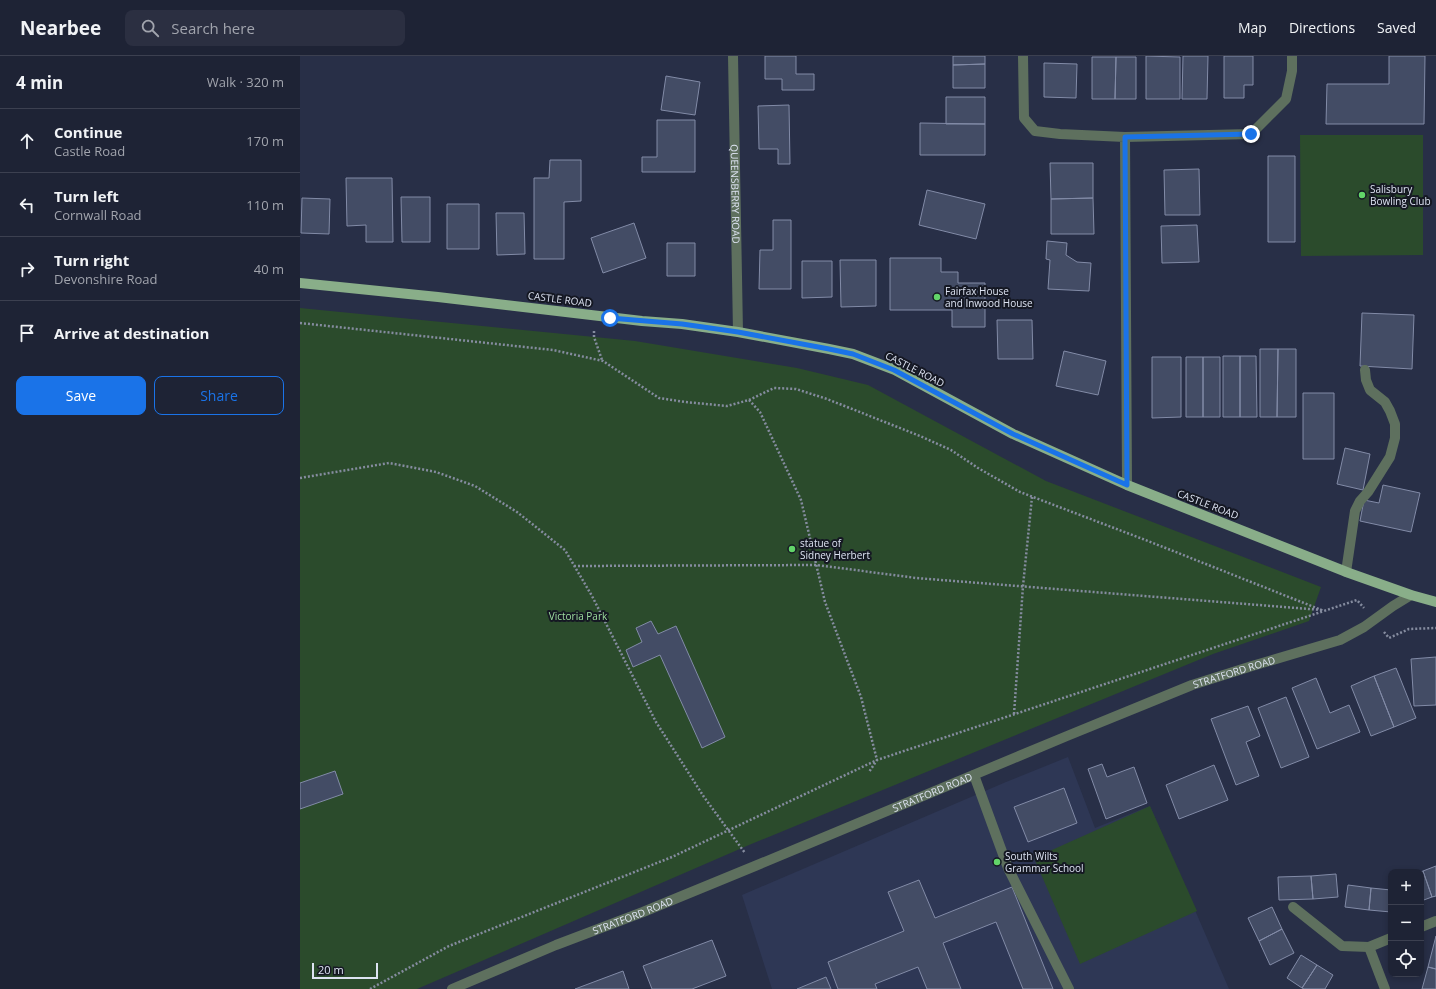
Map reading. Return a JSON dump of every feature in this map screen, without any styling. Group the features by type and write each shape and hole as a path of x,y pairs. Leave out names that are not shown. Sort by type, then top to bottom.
{"main road":[{"name":"CASTLE ROAD","path":"300,283 438,296 593,316 682,324 738,332 853,354 876,362 916,381 1013,434 1127,485 1346,572 1411,595 1436,602"}],"street":[{"name":"QUEENSBERRY ROAD","path":"733,56 738,332"},
{"path":"1023,56 1024,118 1035,131 1060,134 1125,137 1251,134 1286,99 1292,71 1292,56"},
{"path":"1125,137 1127,485"},
{"path":"1346,572 1355,511 1360,501 1368,492 1390,457 1395,438 1395,424 1390,411 1385,402 1370,390 1366,380 1365,370"},
{"name":"STRATFORD ROAD","path":"452,989 556,945 643,912 755,866 1192,685 1340,640 1375,620 1393,606 1411,595"},
{"path":"974,775 1008,868 1069,989"},
{"path":"1293,907 1342,946 1369,947 1388,939"},
{"path":"1424,926 1436,921"},
{"path":"1369,947 1385,989"}],"path":[{"path":"593,316 594,337 603,361"},
{"path":"300,323 553,350 603,361 659,398 685,402 727,406 749,400 774,388 796,389 827,399 951,450 978,468 1020,492 1148,540 1324,611"},
{"path":"749,400 760,412 801,500 825,602 861,697 877,760"},
{"path":"300,478 389,463 436,472 475,486 517,512 565,550 592,596 656,722 704,797 755,866"},
{"path":"1014,714 1023,586 1032,497"},
{"path":"574,566 817,565 916,578 1324,611"},
{"path":"370,989 450,946 672,857 877,760 1357,600 1389,638 1409,629 1436,628"},
{"path":"868,772 877,760"}],"shaded area":[{"name":"South Wilts Grammar School","path":"1068,757 1095,828 1150,806 1229,989 772,989 742,895"}],"green space":[{"name":"Salisbury Bowling Club","path":"1300,135 1423,135 1423,255 1301,256"},
{"name":"Victoria Park","path":"300,308 635,341 797,368 868,385 1046,481 1321,587 1309,621 1213,654 749,845 417,989 300,989"},
{"path":"1150,806 1197,911 1080,964 1034,858"}],"building":[{"path":"765,56 796,56 796,74 814,74 814,90 782,90 782,79 765,79"},
{"path":"953,56 985,56 985,64 953,65"},
{"path":"1146,56 1180,57 1180,99 1146,99"},
{"path":"1183,56 1208,56 1207,99 1182,99"},
{"path":"1224,56 1253,56 1253,85 1244,85 1244,98 1224,98"},
{"path":"1389,56 1425,56 1424,124 1326,124 1327,84 1389,84"},
{"path":"1092,57 1116,57 1115,99 1092,99"},
{"path":"1116,57 1136,57 1136,99 1115,99"},
{"path":"1044,63 1077,64 1076,98 1044,97"},
{"path":"985,64 985,88 953,88 953,65"},
{"path":"666,76 700,82 695,115 661,110"},
{"path":"946,97 985,97 985,124 946,124"},
{"path":"789,105 790,164 778,164 778,149 759,149 758,106"},
{"path":"657,120 695,120 695,172 642,172 642,157 657,157"},
{"path":"920,123 985,124 985,155 920,155"},
{"path":"1268,156 1295,156 1295,242 1268,242"},
{"path":"550,160 581,160 581,201 564,202 564,259 534,259 534,178 549,178"},
{"path":"1050,163 1093,163 1093,198 1051,199"},
{"path":"1199,169 1200,215 1165,215 1164,170"},
{"path":"346,178 392,178 393,242 366,242 366,225 347,226"},
{"path":"927,190 985,204 976,239 919,225"},
{"path":"401,197 430,197 430,242 402,242"},
{"path":"302,198 330,199 329,234 301,233"},
{"path":"1093,198 1094,234 1051,234 1051,199"},
{"path":"447,204 479,204 479,249 447,249"},
{"path":"496,213 524,213 525,254 497,255"},
{"path":"773,220 791,220 791,289 759,289 760,250 773,250"},
{"path":"634,223 646,258 603,273 591,238"},
{"path":"1197,225 1199,262 1162,263 1161,226"},
{"path":"1047,241 1067,243 1066,255 1077,262 1091,263 1089,291 1048,289 1050,260 1046,259"},
{"path":"667,243 695,243 695,276 667,276"},
{"name":"Fairfax House and Inwood House","path":"890,258 941,258 941,272 958,272 958,283 985,283 985,327 952,327 952,310 890,310"},
{"path":"840,260 876,260 876,306 841,307"},
{"path":"802,261 832,261 832,297 802,298"},
{"path":"1362,313 1414,315 1412,369 1360,366"},
{"path":"997,320 1032,320 1033,359 998,359"},
{"path":"1260,349 1278,349 1277,417 1260,417"},
{"path":"1278,349 1296,349 1296,417 1277,417"},
{"path":"1064,351 1106,361 1098,395 1056,386"},
{"path":"1223,356 1240,356 1240,417 1223,417"},
{"path":"1240,356 1256,356 1257,417 1240,417"},
{"path":"1152,357 1181,357 1181,417 1152,418"},
{"path":"1186,357 1203,357 1203,417 1186,417"},
{"path":"1203,357 1220,357 1220,417 1203,417"},
{"path":"1303,393 1334,393 1334,459 1303,459"},
{"path":"1345,448 1370,454 1363,490 1337,484"},
{"path":"1383,485 1420,493 1411,532 1360,521 1364,500 1379,503"},
{"path":"651,621 658,634 676,626 725,737 702,748 660,655 633,667 626,650 642,642 636,628"},
{"path":"1436,657 1436,705 1414,706 1411,659"},
{"path":"1396,668 1416,718 1394,727 1374,676"},
{"path":"1374,676 1394,727 1371,736 1351,686"},
{"path":"1316,678 1330,713 1349,705 1360,732 1317,749 1292,688"},
{"path":"1286,697 1309,757 1281,768 1258,708"},
{"path":"1248,706 1260,736 1246,742 1259,776 1236,785 1211,719"},
{"path":"1102,764 1107,777 1134,767 1147,803 1106,819 1088,769"},
{"path":"1214,765 1228,800 1179,819 1166,785"},
{"path":"335,771 343,794 300,809 300,783"},
{"path":"1064,788 1077,823 1028,842 1014,807"},
{"path":"1436,866 1436,896 1432,897 1424,871"},
{"path":"1336,874 1338,897 1313,899 1311,876"},
{"path":"1424,874 1432,897 1424,900"},
{"path":"1311,876 1313,899 1279,900 1278,877"},
{"path":"919,880 935,918 1012,887 1053,989 1023,989 996,922 943,943 961,989 927,989 918,967 875,984 877,989 838,989 828,962 904,931 888,892"},
{"path":"1348,885 1371,888 1369,910 1345,907"},
{"path":"1371,888 1388,890 1388,912 1369,910"},
{"path":"1272,907 1282,929 1259,941 1248,918"},
{"path":"1282,929 1294,953 1270,965 1259,941"},
{"path":"1436,936 1436,969 1428,967"},
{"path":"712,940 726,976 692,989 652,989 643,966"},
{"path":"1301,955 1317,965 1302,988 1287,978"},
{"path":"1317,965 1333,975 1325,989 1302,988"},
{"path":"1428,967 1436,969 1436,989 1422,989"},
{"path":"623,971 629,989 575,989"},
{"path":"826,977 831,989 797,989"}],"place":[{"name":"Salisbury Bowling Club","path":"1362,195"},
{"name":"Fairfax House and Inwood House","path":"937,297"},
{"name":"statue of Sidney Herbert","path":"792,549"},
{"name":"South Wilts Grammar School","path":"997,862"}],"route":[{"path":"610,318 682,324 738,332 853,354 894,370 1013,434 1127,485 1125,137 1251,134"}]}
